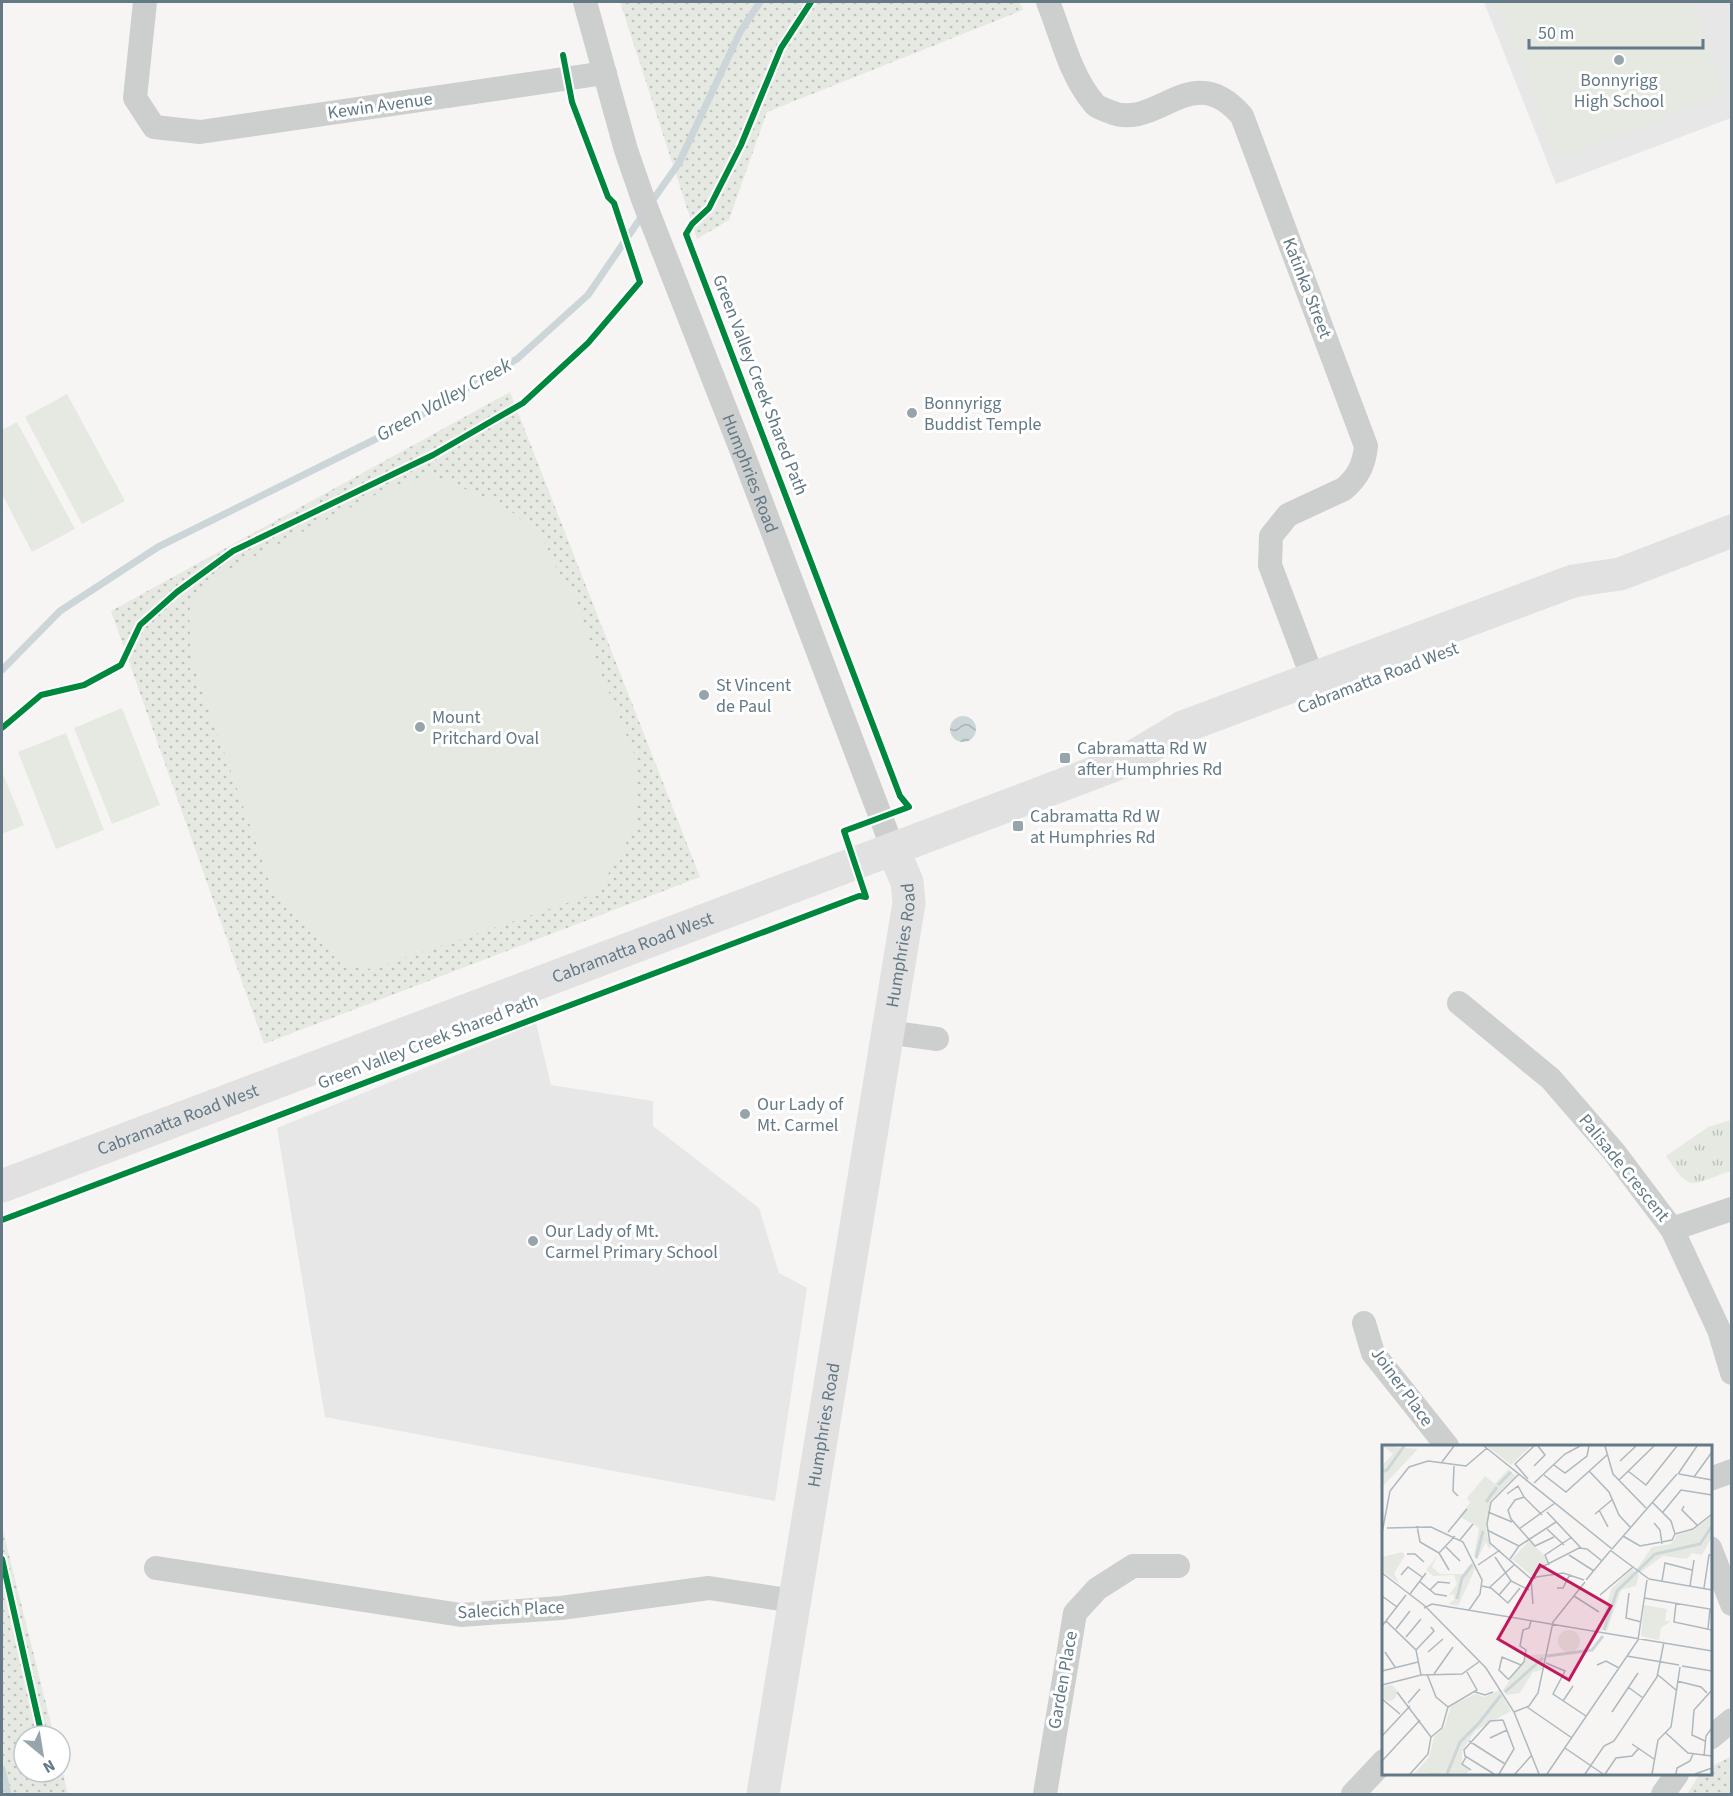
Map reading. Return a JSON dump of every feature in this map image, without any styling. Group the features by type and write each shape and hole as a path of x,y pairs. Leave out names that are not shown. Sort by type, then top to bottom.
{"main road":[{"name":"Cabramatta Road West","path":"2,1186 1128,760 1184,727 1573,581 1620,574 1731,531"},
{"name":"Cabramatta Road West","path":"1128,760 1189,749 1372,681 1580,602 1620,574"},
{"name":"Humphries Road","path":"763,1794 909,903 907,882 893,849"}],"street":[{"name":"Kewin Avenue","path":"145,2 135,98 154,127 200,132 605,73"},
{"name":"Humphries Road","path":"585,2 633,170 654,228 743,454 893,849"},
{"name":"Katinka Street","path":"1048,2 1079,83 1094,105 1115,114 1142,113 1194,92 1216,95 1231,104 1242,116 1366,446 1364,462 1352,483 1344,489 1288,514 1271,536 1270,565 1313,679"},
{"name":"Palisade Crescent","path":"1459,1003 1551,1079 1614,1152 1672,1229 1719,1330 1731,1373"},
{"path":"887,1032 937,1038"},
{"path":"1672,1229 1731,1209"},
{"name":"Joiner Place","path":"1364,1323 1373,1353 1446,1445"},
{"path":"1712,1478 1731,1471"},
{"path":"1712,1553 1731,1604"},
{"name":"Garden Place","path":"1046,1794 1075,1613 1098,1589 1133,1566 1178,1566"},
{"name":"Salecich Place","path":"156,1568 461,1615 561,1608 709,1588 794,1601"},
{"path":"1712,1736 1731,1720"},
{"path":"1353,1794 1382,1762"},
{"path":"1663,1794 1676,1775"}],"shaded area":[{"name":"Bonnyrigg High School","path":"1484,2 1731,2 1731,118 1556,184"},
{"name":"Our Lady of Mt. Carmel Primary School","path":"536,1023 551,1085 653,1101 653,1126 759,1208 779,1273 807,1288 775,1501 325,1417 277,1128"}],"green space":[{"path":"620,2 1019,2 1023,10 767,112 729,220 697,239"},
{"name":"Bonnyrigg High School","path":"1496,2 1693,2 1727,91 1558,160"},
{"name":"Mount Pritchard Oval","path":"510,392 700,877 264,1044 111,611"},
{"path":"67,394 125,501 82,524 25,417"},
{"path":"17,422 75,529 32,552 2,494 2,430"},
{"name":"Mount Pritchard Oval","path":"432,475 491,500 515,514 543,540 554,564 575,597 598,666 635,756 635,828 597,893 372,969 344,967 274,894 191,658 189,611 206,581 391,487"},
{"path":"122,708 160,805 112,824 74,728"},
{"path":"66,733 104,830 56,849 18,752"},
{"path":"2,775 24,825 2,834"},
{"path":"1731,1120 1731,1171 1700,1182 1687,1181 1666,1156 1708,1127"},
{"path":"2,1527 51,1724 12,1724 12,1784 66,1784 68,1794 2,1794"},
{"path":"1731,1756 1731,1794 1687,1794 1699,1775 1712,1775 1712,1766"}],"water":[{"path":"963,716 972,720 976,729 972,738 963,742 954,738 950,729 954,720"}],"waterway":[{"name":"Green Valley Creek","path":"650,204 679,163 740,32 760,2"},
{"name":"Green Valley Creek","path":"2,670 60,611 158,547 404,425 517,359 588,295 642,216"},
{"name":"Green Valley Creek","path":"2,1769 8,1794"}],"cycle path":[{"name":"Green Valley Creek Shared Path","path":"2,1220 859,896 866,897 844,831 909,807 900,796 686,234 692,224 709,208 741,145 781,48 811,2"},
{"path":"2,728 41,695 84,685 121,665 140,625 177,592 233,551 433,455 523,403 588,343 640,282 614,203 608,197 572,102 563,55"},
{"path":"2,1559 39,1724"}],"place":[{"name":"Bonnyrigg High School","path":"1619,60"},
{"name":"Bonnyrigg Buddist Temple","path":"912,413"},
{"name":"St Vincent de Paul","path":"704,695"},
{"name":"Mount Pritchard Oval","path":"420,727"},
{"name":"Cabramatta Rd W after Humphries Rd","path":"1065,758"},
{"name":"Cabramatta Rd W at Humphries Rd","path":"1018,826"},
{"name":"Our Lady of Mt. Carmel","path":"745,1114"},
{"name":"Our Lady of Mt. Carmel Primary School","path":"533,1241"}]}
